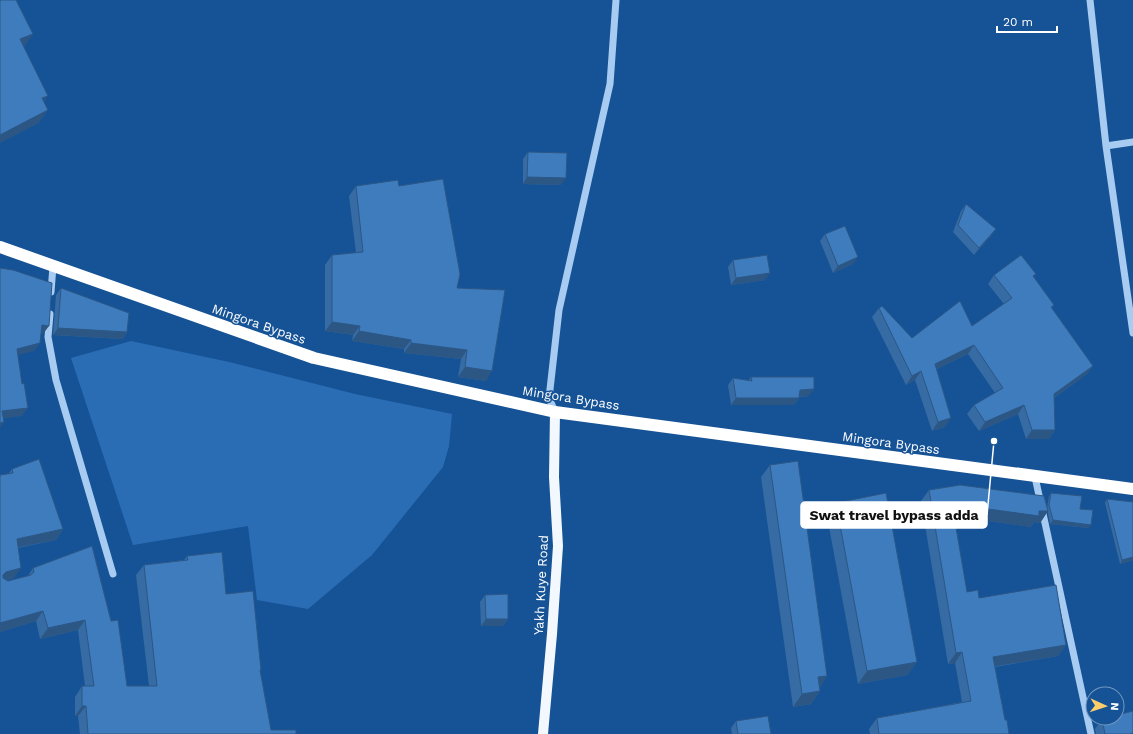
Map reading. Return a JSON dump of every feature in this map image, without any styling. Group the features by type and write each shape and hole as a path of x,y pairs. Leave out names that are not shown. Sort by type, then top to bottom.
{"highway":[{"name":"Mingora Bypass","path":"0,247 314,358 555,412 1133,489"}],"main road":[{"name":"Yakh Kuye Road","path":"543,734 558,546 554,476 555,412"}],"street":[{"path":"555,412 549,398 559,310 610,84 616,0"},
{"path":"1090,0 1106,146 1133,333"},
{"path":"1106,146 1133,142"},
{"path":"51,297 53,266"},
{"path":"50,305 48,337 56,380 113,574"},
{"path":"1035,477 1091,734"}],"shaded area":[{"path":"131,341 229,362 355,394 452,414 449,446 443,467 372,555 308,609 257,600 248,526 133,545 71,358"}],"building":[{"path":"0,0 16,0 33,34 20,39 48,96 42,98 48,110 0,135"},
{"path":"528,152 567,153 566,178 527,177"},
{"path":"443,179 460,274 457,288 505,290 492,371 465,367 467,350 411,343 411,340 359,331 360,326 332,322 332,255 363,252 356,186 398,180 399,186"},
{"path":"966,204 996,229 979,248 958,225"},
{"path":"845,226 858,257 838,266 825,234"},
{"path":"767,255 770,273 736,278 733,260"},
{"path":"1021,255 1036,274 1033,276 1054,305 1051,307 1093,366 1054,394 1055,430 1032,430 1024,405 985,422 974,405 1003,388 974,345 935,364 951,418 938,422 921,371 912,376 879,308 882,306 912,338 960,301 972,326 1012,298 994,275"},
{"path":"0,268 13,270 52,283 49,326 42,325 40,343 17,349 22,384 24,383 28,408 2,411 4,422 0,423"},
{"path":"61,288 129,313 127,332 58,328"},
{"path":"751,377 814,377 814,389 800,390 799,398 736,398 733,378 752,381"},
{"path":"39,459 63,529 17,539 21,568 6,572 3,575 3,578 8,581 31,575 34,572 33,568 92,546 111,621 118,620 127,686 157,686 144,565 188,560 187,556 222,552 226,594 253,591 260,670 271,730 296,730 296,734 88,734 86,706 82,706 82,686 94,686 85,620 48,628 43,611 0,623 0,475 13,473 12,469"},
{"path":"798,461 827,676 818,677 820,691 802,694 770,465"},
{"path":"960,485 1044,496 1048,511 1039,511 1039,516 952,504 967,592 978,590 979,598 1056,585 1066,645 993,657 1009,734 879,734 877,718 971,701 962,652 956,653 929,490"},
{"path":"886,493 917,662 867,671 836,503"},
{"path":"1051,493 1082,496 1080,509 1093,510 1091,525 1053,520 1049,505"},
{"path":"1107,499 1133,502 1133,557 1122,560"},
{"path":"508,594 508,619 486,619 485,595"},
{"path":"1133,711 1133,733 1105,734 1103,726 1125,726 1125,713"},
{"path":"768,716 771,734 738,734 736,721"}],"place":[{"name":"Swat travel bypass adda","path":"994,441"}]}
